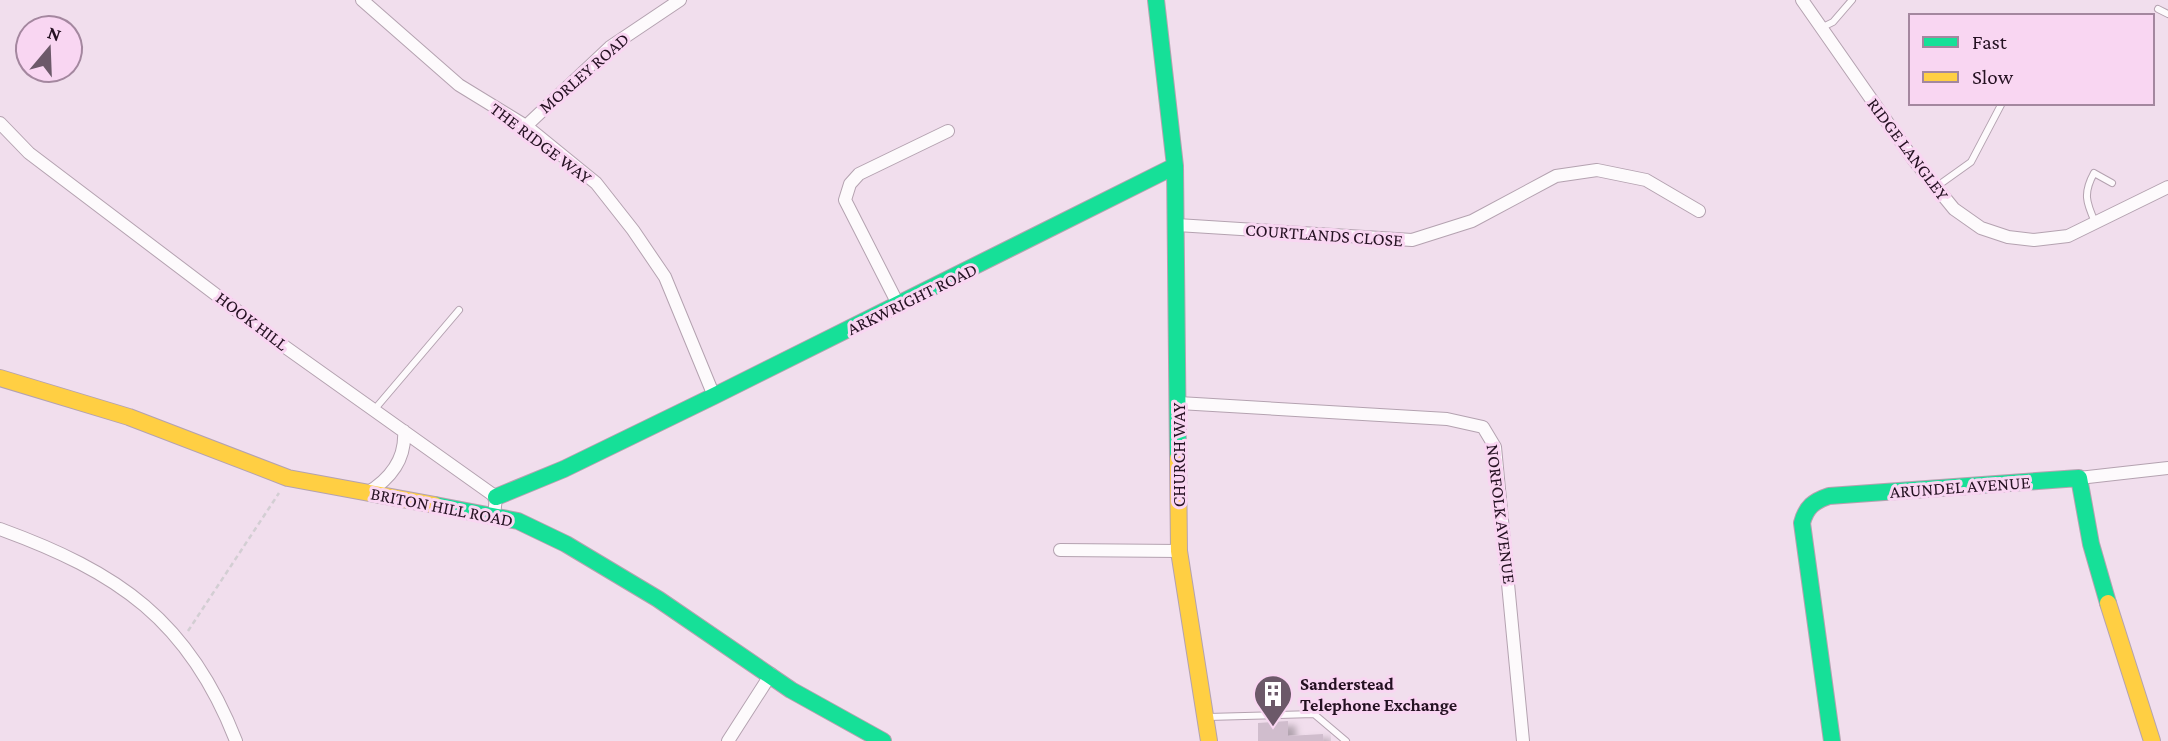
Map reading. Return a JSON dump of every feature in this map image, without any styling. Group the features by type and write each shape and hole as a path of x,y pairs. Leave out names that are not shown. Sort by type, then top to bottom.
{"street":[{"name":"THE RIDGE WAY","path":"362,0 459,85 526,126 596,183 633,230 665,278 713,396"},
{"name":"MORLEY ROAD","path":"526,126 610,47 680,0"},
{"path":"1156,0 1175,166"},
{"name":"RIDGE LANGLEY","path":"1802,0 1820,29 1936,187 1954,209 1981,228 2008,237 2034,240 2068,236 2168,187"},
{"name":"HOOK HILL","path":"0,123 30,153 281,344 496,497"},
{"path":"899,306 845,200 850,184 859,174 948,131"},
{"name":"CHURCH WAY","path":"1175,166 1179,551 1209,741"},
{"name":"ARKWRIGHT ROAD","path":"496,497 564,469 899,306 1175,166"},
{"name":"COURTLANDS CLOSE","path":"1177,225 1412,240 1472,222 1556,176 1597,170 1646,180 1699,211"},
{"name":"BRITON HILL ROAD","path":"0,378 129,417 288,478 518,520 546,532 682,613 818,707 883,741"},
{"name":"NORFOLK AVENUE","path":"1179,403 1454,420 1483,427 1495,447 1523,741"},
{"path":"367,493 381,484 400,459 405,444 404,431"},
{"path":"2152,741 2119,643 2091,544 2079,478 2168,468"},
{"name":"ARUNDEL AVENUE","path":"1832,741 1802,523 1806,509 1816,500 1829,496 2079,478"},
{"path":"494,516 496,497"},
{"path":"0,529 55,549 106,576 146,604 181,641 221,703 236,741"},
{"path":"1060,550 1179,551"},
{"path":"728,741 771,674"}],"lane":[{"path":"1820,29 1833,22 1852,0"},
{"path":"2158,9 2168,14"},
{"path":"1936,187 1971,162 2001,105"},
{"path":"2095,224 2084,199 2086,188 2094,173 2112,183"},
{"path":"374,410 459,310"},
{"path":"1206,717 1314,714 1346,741"}],"path":[{"path":"181,641 288,478"}],"building":[{"name":"Sanderstead Telephone Exchange","path":"1288,721 1288,736 1323,734 1324,741 1258,741 1258,723"}],"traffic: fast":[{"path":"1156,0 1175,166 1178,458"},
{"path":"496,497 564,469 714,396 1175,166"},
{"path":"1832,741 1802,523 1808,509 1819,500 1829,496 2079,478 2091,544 2108,603"},
{"path":"435,505 518,521 566,544 658,599 791,690 883,741"}],"traffic: slow":[{"path":"0,378 129,417 288,478 435,505"},
{"path":"1178,458 1179,551 1209,741"},
{"path":"2108,603 2152,741"}],"place":[{"name":"Sanderstead Telephone Exchange","path":"1273,728"}]}
